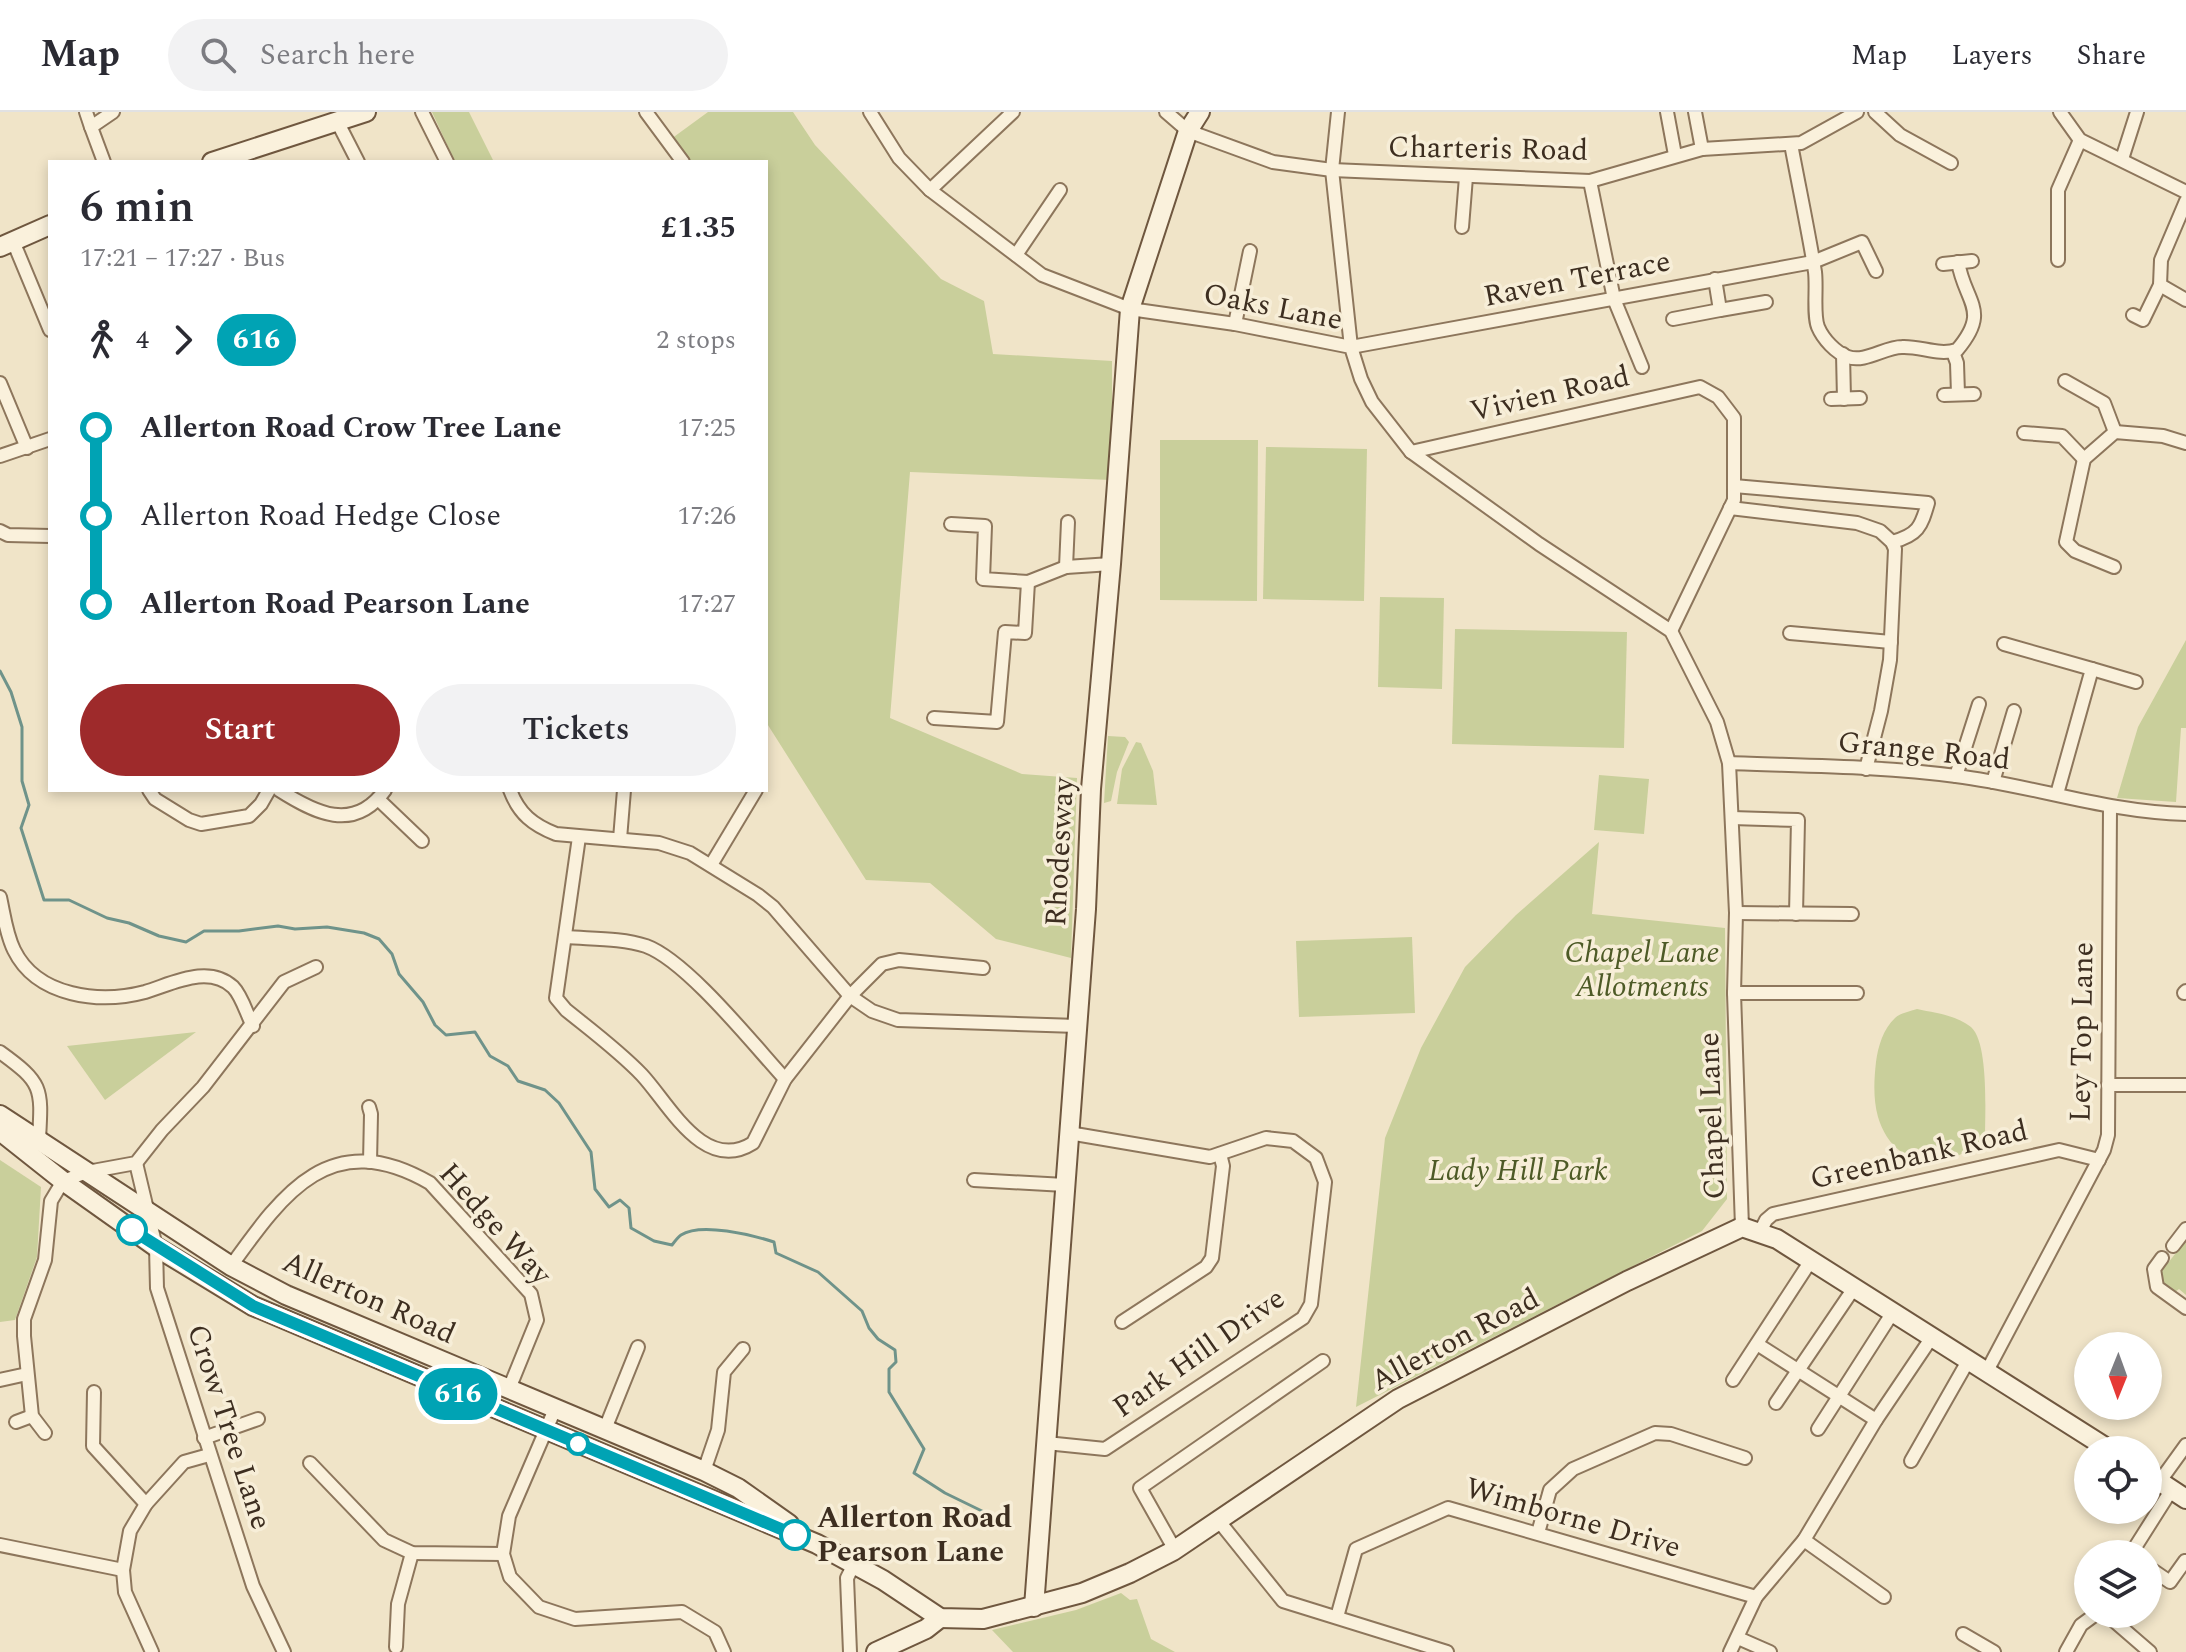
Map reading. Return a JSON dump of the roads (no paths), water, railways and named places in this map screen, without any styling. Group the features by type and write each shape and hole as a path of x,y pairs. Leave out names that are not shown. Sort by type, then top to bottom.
{"street":[{"path":"86,112 103,160"},
{"path":"91,127 113,112"},
{"path":"220,160 366,112"},
{"path":"422,112 446,160"},
{"path":"646,112 682,160"},
{"name":"Oaks Lane","path":"870,112 899,158 930,190 1042,275 1130,309 1235,324 1351,347 1372,402 1411,452 1539,544 1671,631 1717,722 1729,763"},
{"path":"930,190 1013,112"},
{"name":"Charteris Road","path":"1166,112 1188,131 1273,162 1332,170 1590,181 1702,149 1801,143 1857,112"},
{"name":"Rhodesway","path":"1034,1607 1086,909 1089,812 1130,309 1188,131 1200,112"},
{"path":"1338,112 1332,170 1351,347"},
{"path":"1667,112 1675,155"},
{"path":"1695,112 1702,149"},
{"path":"1875,112 1900,135 1951,163"},
{"path":"2060,112 2080,140 2186,192"},
{"path":"2122,159 2137,112"},
{"path":"337,121 357,160"},
{"path":"2058,260 2058,190 2080,140"},
{"path":"1791,144 1813,262 1816,323 1821,335 1843,354 1850,358 1862,358 1899,347 1953,352 1970,334 1975,315 1960,278 1958,262"},
{"path":"1462,227 1466,177"},
{"path":"1590,181 1614,299 1642,367"},
{"path":"1016,255 1060,190"},
{"path":"2133,315 2143,320 2160,285 2161,260 2186,201"},
{"path":"48,226 6,244 48,326"},
{"name":"Raven Terrace","path":"1351,347 1813,262 1862,242 1876,271"},
{"path":"1235,324 1250,251"},
{"path":"1943,264 1972,261"},
{"path":"1715,279 1720,310"},
{"path":"2160,285 2186,300"},
{"path":"1673,319 1766,302"},
{"path":"1953,352 1957,363 1958,394"},
{"path":"1843,354 1838,399 1860,398"},
{"path":"2065,381 2104,403 2115,432"},
{"path":"0,383 27,448"},
{"name":"Vivien Road","path":"1411,452 1700,387 1718,397 1734,418 1734,486"},
{"path":"1944,395 1974,394"},
{"path":"2114,567 2075,551 2066,542 2084,459 2115,432 2163,436 2186,443"},
{"path":"2024,433 2062,436 2084,459"},
{"path":"0,456 48,440"},
{"path":"1671,631 1734,500 1734,486 1928,503 1921,526 1907,538 1892,542"},
{"path":"1730,508 1857,523 1880,531 1892,542 1895,549 1891,642 1881,711 1866,769"},
{"path":"1066,567 1068,522"},
{"path":"951,524 985,526 983,579 1028,582 1066,567 1111,564"},
{"path":"0,531 8,535 48,536"},
{"path":"934,718 997,722 1005,632 1025,633 1028,582"},
{"path":"1790,633 1891,642"},
{"path":"2004,644 2136,682"},
{"path":"2057,794 2092,669"},
{"path":"1956,776 1979,704"},
{"path":"1993,782 2014,711"},
{"name":"Grange Road","path":"1729,763 1956,776 2057,794 2110,808 2186,814"},
{"name":"Chapel Lane","path":"1729,763 1736,913 1734,993 1742,1227"},
{"path":"150,792 155,799 201,824 249,816 268,792"},
{"path":"282,792 319,813 342,816 361,811 382,794 422,841"},
{"path":"511,792 517,808 541,828 556,834 674,847 711,865 773,907 850,996 872,1011 898,1020 1077,1026"},
{"path":"620,839 624,792"},
{"path":"711,865 755,792"},
{"name":"Ley Top Lane","path":"1987,1371 2099,1160 2108,1135 2110,808"},
{"path":"1732,818 1798,820 1796,914"},
{"path":"579,837 556,998 641,1074 691,1134 700,1141 724,1149 734,1150 753,1143 785,1079 850,996 882,964 899,960 983,968"},
{"path":"0,897 9,939 20,960 36,978 55,989 109,996 142,993 204,976 234,988 253,1026"},
{"path":"1736,913 1852,914"},
{"path":"566,937 628,942 666,956 688,975 785,1079"},
{"path":"45,1433 32,1416 24,1319 45,1260 51,1201 63,1181 87,1172 136,1163 253,1026 284,982 316,967"},
{"path":"1734,993 1857,993"},
{"path":"0,1052 38,1084 41,1101 39,1139"},
{"path":"2108,1085 2186,1085"},
{"path":"369,1107 370,1162"},
{"name":"Allerton Road","path":"0,1115 231,1266 286,1295 704,1471 738,1488 817,1544"},
{"name":"Allerton Road","path":"0,1131 63,1181 156,1247 253,1306 817,1544 940,1618 983,1619 1034,1607 1094,1588 1175,1550 1398,1399 1627,1281 1742,1227"},
{"name":"Park Hill Drive","path":"1046,1443 1105,1449 1303,1318 1311,1304 1325,1182 1316,1158 1293,1141 1266,1138 1210,1157 1069,1133"},
{"name":"Greenbank Road","path":"1760,1232 1773,1214 2059,1150 2099,1160"},
{"path":"1122,1322 1206,1267 1212,1258 1223,1166 1220,1154"},
{"name":"Hedge Way","path":"231,1266 270,1211 295,1186 330,1166 370,1162 410,1172 430,1183 531,1294 537,1320 509,1389"},
{"name":"Crow Tree Lane","path":"136,1163 156,1247 157,1288 253,1586 284,1652"},
{"path":"974,1180 1065,1185"},
{"path":"1742,1227 1777,1239 2088,1436"},
{"path":"2173,1246 2186,1229"},
{"path":"2162,1258 2154,1269 2157,1287 2186,1308"},
{"path":"1733,1380 1810,1262"},
{"path":"1776,1403 1854,1288"},
{"path":"1818,1429 1893,1312"},
{"path":"1730,1652 1756,1597 1804,1540 1876,1420 1932,1337"},
{"path":"1757,1344 1876,1420"},
{"path":"605,1429 638,1347"},
{"path":"704,1471 718,1430 724,1372 743,1349"},
{"path":"1175,1550 1140,1488 1323,1361"},
{"path":"1911,1461 1968,1361"},
{"path":"0,1380 27,1374"},
{"path":"94,1392 93,1446 146,1504"},
{"path":"555,1409 509,1516 503,1554 510,1577 539,1607 575,1619 682,1612 715,1632 724,1652"},
{"path":"16,1422 32,1416"},
{"path":"204,1438 258,1419"},
{"path":"1538,1533 1550,1490 1573,1469 1655,1433 1671,1434 1745,1458"},
{"path":"2139,1540 2186,1445"},
{"path":"152,1652 125,1592 123,1570 130,1531 146,1504 184,1462 209,1455"},
{"path":"310,1463 384,1540 412,1553 503,1554"},
{"name":"Wimborne Drive","path":"1337,1617 1356,1549 1448,1508 1756,1597"},
{"path":"1218,1520 1283,1601 1447,1652"},
{"path":"1804,1540 1884,1597"},
{"path":"0,1545 123,1570"},
{"path":"396,1647 398,1604 412,1553"},
{"path":"2162,1577 2170,1582 2185,1561"},
{"path":"850,1652 847,1578 854,1564"},
{"path":"876,1652 926,1629 940,1618"},
{"path":"2066,1652 2079,1628"},
{"path":"2122,1628 2150,1652"},
{"path":"1963,1634 1994,1652"},
{"path":"1738,1638 1770,1652"}],"waterway":[{"path":"0,671 11,692 22,727 22,781 29,805 21,828 44,900 69,900 107,918 186,942 204,931 278,926 295,929 327,927 364,933 379,939 392,954 399,974 423,1002 435,1025 446,1035 475,1032 490,1056 508,1066 518,1081 545,1090 559,1103 591,1152 595,1189 609,1207 620,1200 629,1208 631,1228 654,1241 672,1245 681,1235 701,1230 727,1231 774,1242 776,1253 818,1272 862,1311 878,1339 895,1350 896,1362 889,1369 889,1392 924,1449 914,1473 984,1512"}],"place":[{"name":"Allerton Road Pearson Lane","path":"795,1535"}],"park label":[{"name":"Chapel Lane Allotments","path":"1642,970"},
{"name":"Lady Hill Park","path":"1518,1171"}]}
